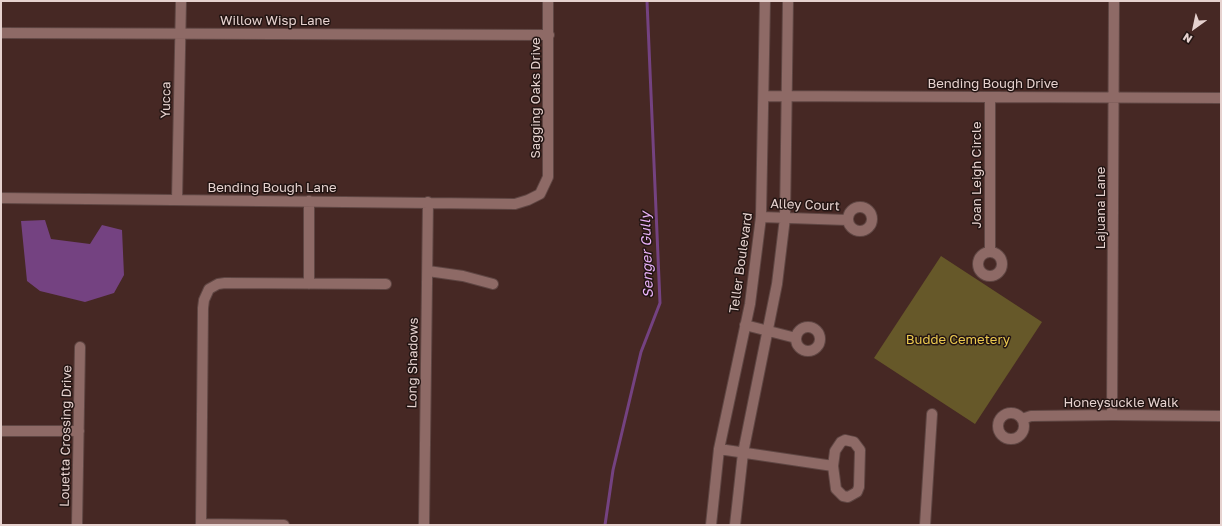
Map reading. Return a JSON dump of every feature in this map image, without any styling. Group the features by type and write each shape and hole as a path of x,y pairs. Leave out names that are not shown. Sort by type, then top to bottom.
{"street":[{"name":"Yucca","path":"177,200 180,1"},
{"name":"Sagging Oaks Drive","path":"540,194 546,183 548,170 548,1"},
{"name":"Teller Boulevard","path":"711,525 719,449 745,325 761,217 765,1"},
{"path":"735,525 743,453 777,284 785,218 788,1"},
{"name":"Lajuana Lane","path":"1112,415 1114,1"},
{"name":"Willow Wisp Lane","path":"1,33 549,35"},
{"name":"Bending Bough Drive","path":"764,96 1221,98"},
{"name":"Joan Leigh Circle","path":"990,98 990,252"},
{"name":"Bending Bough Lane","path":"1,198 515,204 534,198 540,194"},
{"path":"308,284 309,201"},
{"name":"Long Shadows","path":"424,525 428,202"},
{"name":"Alley Court","path":"761,217 848,220"},
{"path":"428,271 464,276 494,284"},
{"path":"284,525 201,524 203,308 206,294 213,286 225,283 386,284"},
{"path":"745,325 796,338"},
{"name":"Louetta Crossing Drive","path":"77,525 80,347"},
{"path":"926,525 932,414"},
{"name":"Honeysuckle Walk","path":"1022,419 1031,416 1221,416"},
{"path":"1,432 79,431"},
{"path":"850,440 858,445 860,450 859,487 853,496 843,496 836,489 833,466 835,451 841,442 850,440"},
{"path":"719,449 833,466"}],"green space":[{"name":"Budde Cemetery","path":"941,256 1042,322 975,424 874,358"}],"shaded area":[{"path":"45,220 51,239 90,244 102,225 122,230 124,275 114,293 85,302 40,291 27,281 21,221"}],"waterway":[{"name":"Senger Gully","path":"605,525 613,470 641,352 660,303 647,1"}]}
